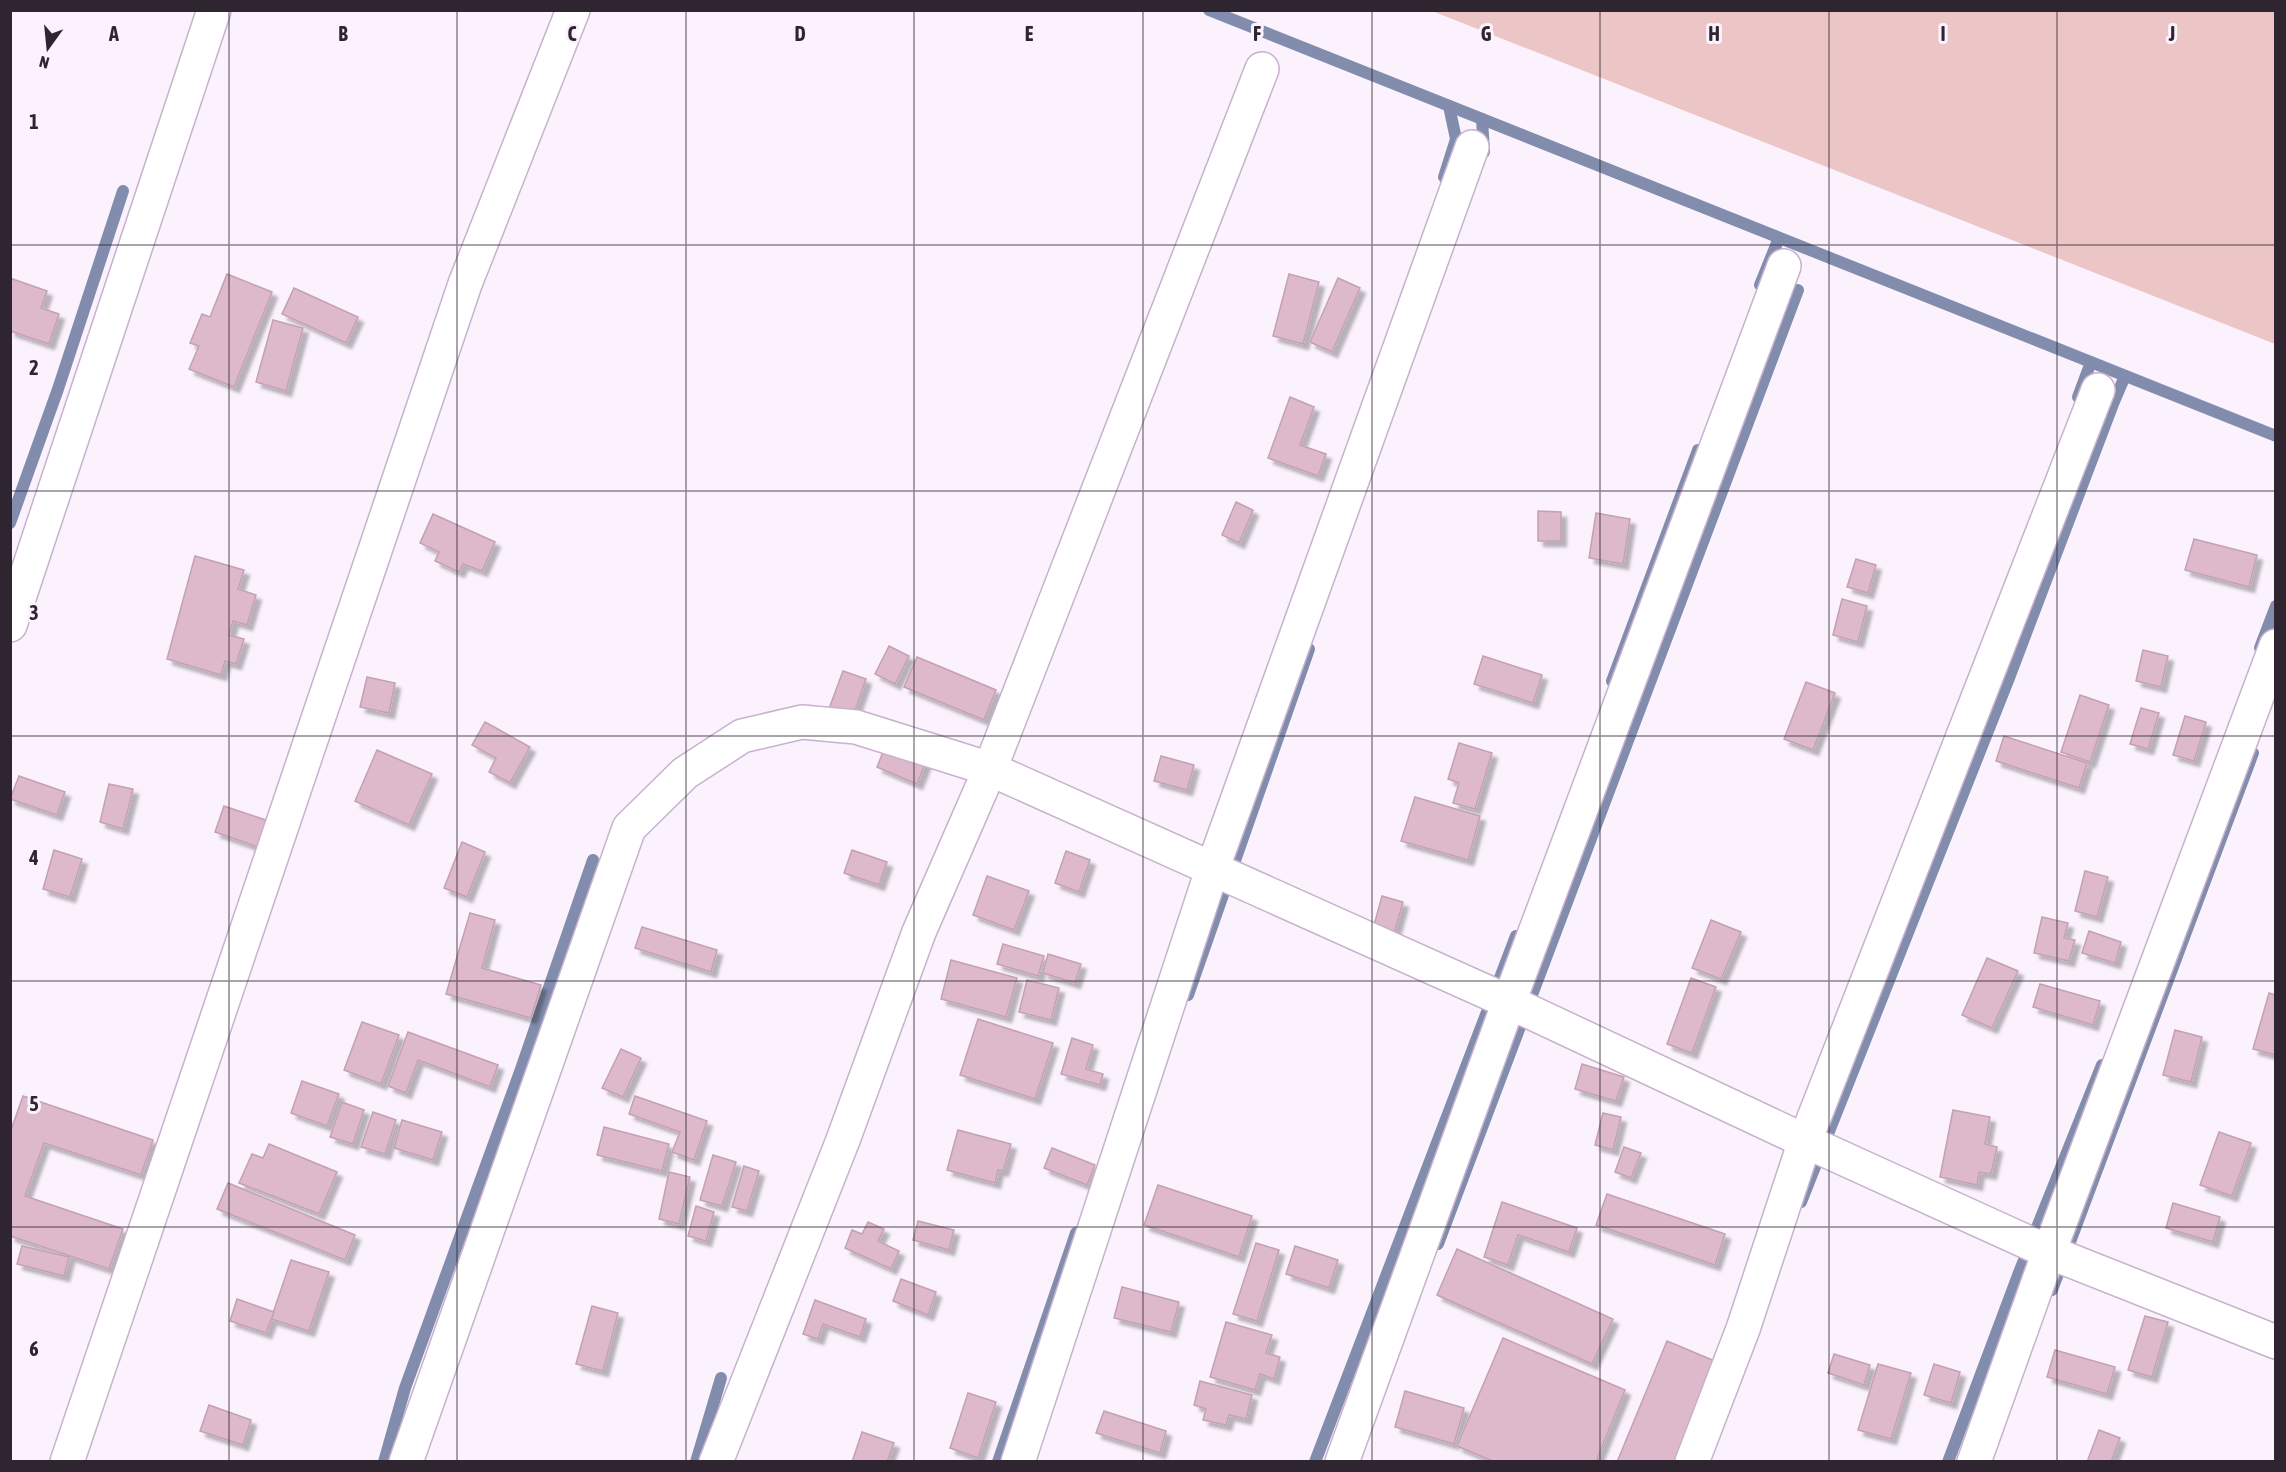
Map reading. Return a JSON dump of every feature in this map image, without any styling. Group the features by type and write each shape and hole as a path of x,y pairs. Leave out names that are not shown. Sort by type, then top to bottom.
{"street":[{"path":"10,626 214,10"},
{"path":"67,1461 465,284 573,10"},
{"path":"716,1461 843,1140 919,932 990,769 1262,69"},
{"path":"1018,1461 1212,870 1472,147"},
{"path":"1342,1461 1509,1002 1784,267"},
{"path":"1692,1461 1743,1329 1805,1141 2098,390"},
{"path":"1974,1461 2049,1252 2276,646"},
{"path":"406,1461 629,828 686,773 742,736 802,722 856,727 990,769 1509,1002 2049,1252 2276,1342"}],"shaded area":[{"path":"1432,11 2275,11 2275,344"}],"building":[{"path":"227,274 272,292 234,387 189,369 199,346 190,343 202,314 210,317"},
{"path":"1289,274 1319,282 1303,344 1273,336"},
{"path":"10,278 47,291 41,308 59,314 49,344 10,331"},
{"path":"1338,278 1360,288 1332,352 1310,342"},
{"path":"294,288 358,317 346,343 282,314"},
{"path":"273,320 303,328 286,391 256,382"},
{"path":"1290,397 1314,407 1300,445 1326,454 1318,476 1268,458"},
{"path":"1236,502 1253,510 1239,543 1222,535"},
{"path":"1538,511 1561,512 1561,541 1538,541"},
{"path":"1596,513 1630,519 1623,564 1589,558"},
{"path":"433,514 495,542 482,571 463,564 459,572 435,561 439,552 420,543"},
{"path":"2194,539 2257,555 2249,587 2185,570"},
{"path":"195,556 244,570 238,589 256,595 247,625 233,621 229,635 244,639 236,664 225,661 221,675 167,659"},
{"path":"1856,559 1876,565 1868,593 1847,587"},
{"path":"1842,599 1867,606 1858,642 1833,635"},
{"path":"889,646 909,656 895,684 875,674"},
{"path":"2143,650 2168,656 2161,687 2136,681"},
{"path":"1483,656 1542,675 1533,703 1474,684"},
{"path":"917,657 996,690 984,720 904,687"},
{"path":"843,671 866,679 851,722 827,714"},
{"path":"367,677 395,683 389,713 360,707"},
{"path":"1806,682 1835,693 1813,750 1784,739"},
{"path":"2080,695 2109,705 2090,762 2061,752"},
{"path":"2141,708 2159,713 2148,749 2130,744"},
{"path":"2185,716 2206,722 2194,761 2173,755"},
{"path":"485,722 530,747 510,783 489,772 496,758 472,745"},
{"path":"2004,736 2087,763 2079,788 1996,761"},
{"path":"887,742 927,759 917,784 877,767"},
{"path":"1459,743 1492,753 1475,809 1453,803 1459,783 1448,779"},
{"path":"377,750 432,774 409,825 355,801"},
{"path":"1161,756 1194,765 1187,790 1154,781"},
{"path":"19,776 65,792 57,815 10,799"},
{"path":"109,784 133,789 123,829 100,822"},
{"path":"1415,797 1480,816 1468,860 1401,841"},
{"path":"224,806 266,820 258,847 215,832"},
{"path":"462,842 485,852 467,897 444,888"},
{"path":"54,850 82,859 70,897 43,889"},
{"path":"852,850 887,862 879,885 844,873"},
{"path":"1066,851 1090,860 1079,892 1055,883"},
{"path":"2085,871 2108,877 2097,917 2075,911"},
{"path":"987,876 1029,891 1014,930 973,915"},
{"path":"1382,896 1403,902 1394,934 1373,929"},
{"path":"470,913 495,920 482,968 541,985 531,1018 446,994"},
{"path":"2042,917 2068,923 2064,938 2075,940 2069,961 2034,953"},
{"path":"1711,920 1741,932 1721,979 1692,968"},
{"path":"642,927 717,950 711,972 635,948"},
{"path":"2089,931 2121,942 2115,963 2082,953"},
{"path":"1003,944 1044,956 1038,976 997,964"},
{"path":"1048,954 1081,964 1075,983 1043,973"},
{"path":"1987,958 2018,971 1992,1028 1962,1015"},
{"path":"951,960 1017,978 1006,1017 941,999"},
{"path":"1691,978 1716,987 1692,1053 1667,1044"},
{"path":"1027,980 1059,988 1051,1020 1019,1012"},
{"path":"2040,984 2100,1001 2093,1025 2033,1007"},
{"path":"2269,993 2276,995 2276,1055 2253,1049"},
{"path":"978,1019 1053,1043 1035,1099 960,1075"},
{"path":"362,1022 399,1035 381,1084 344,1070"},
{"path":"2175,1030 2202,1037 2191,1082 2163,1075"},
{"path":"408,1032 498,1065 490,1087 418,1060 406,1093 388,1086"},
{"path":"1072,1038 1093,1045 1086,1069 1103,1074 1100,1085 1061,1074"},
{"path":"621,1049 641,1058 623,1097 602,1088"},
{"path":"1582,1064 1624,1077 1616,1101 1575,1089"},
{"path":"302,1081 339,1094 327,1126 291,1113"},
{"path":"23,1096 153,1140 141,1175 44,1143 25,1196 123,1229 109,1269 10,1236 10,1133"},
{"path":"635,1096 707,1121 694,1160 672,1152 680,1132 629,1114"},
{"path":"342,1102 364,1110 353,1144 330,1137"},
{"path":"1953,1110 1990,1117 1985,1144 1997,1147 1991,1174 1979,1172 1977,1185 1940,1177"},
{"path":"373,1112 396,1120 385,1154 361,1147"},
{"path":"1603,1113 1621,1117 1613,1150 1595,1145"},
{"path":"402,1120 442,1132 433,1160 394,1148"},
{"path":"604,1127 669,1144 662,1171 597,1155"},
{"path":"958,1130 1011,1144 1003,1171 998,1170 995,1183 947,1170"},
{"path":"2219,1132 2251,1143 2232,1196 2200,1185"},
{"path":"269,1144 337,1172 319,1214 239,1183 252,1154 263,1158"},
{"path":"1624,1147 1641,1153 1631,1178 1615,1172"},
{"path":"1052,1148 1095,1165 1087,1185 1044,1168"},
{"path":"713,1155 736,1162 722,1206 700,1200"},
{"path":"744,1166 759,1171 747,1211 732,1207"},
{"path":"669,1172 690,1177 679,1224 659,1219"},
{"path":"228,1183 355,1235 345,1260 217,1209"},
{"path":"1158,1185 1252,1216 1239,1257 1144,1225"},
{"path":"1607,1194 1725,1234 1715,1265 1596,1225"},
{"path":"1502,1202 1577,1228 1569,1252 1518,1235 1508,1265 1484,1257"},
{"path":"2173,1203 2220,1217 2213,1242 2166,1228"},
{"path":"696,1206 714,1212 706,1241 688,1236"},
{"path":"918,1221 954,1230 949,1250 913,1240"},
{"path":"868,1222 884,1229 878,1241 899,1251 891,1269 845,1248 852,1230 862,1234"},
{"path":"1256,1243 1279,1250 1257,1321 1233,1314"},
{"path":"22,1246 69,1257 64,1276 17,1264"},
{"path":"1295,1246 1338,1260 1329,1288 1286,1274"},
{"path":"1457,1249 1613,1319 1592,1364 1437,1295"},
{"path":"291,1260 329,1272 309,1331 271,1319"},
{"path":"901,1279 936,1292 928,1315 893,1301"},
{"path":"1122,1287 1179,1302 1171,1332 1114,1318"},
{"path":"237,1299 274,1312 266,1333 230,1321"},
{"path":"815,1300 866,1319 860,1337 823,1324 818,1339 803,1334"},
{"path":"592,1306 618,1313 603,1371 576,1364"},
{"path":"2145,1316 2168,1322 2152,1377 2128,1370"},
{"path":"1226,1322 1272,1335 1266,1353 1280,1357 1274,1379 1260,1374 1255,1390 1210,1377"},
{"path":"1503,1338 1625,1390 1597,1459 1604,1462 1495,1462 1457,1446"},
{"path":"1667,1341 1717,1362 1675,1462 1617,1462"},
{"path":"2055,1350 2115,1367 2107,1394 2047,1377"},
{"path":"1834,1354 1870,1365 1864,1385 1828,1373"},
{"path":"1878,1364 1911,1373 1891,1439 1858,1430"},
{"path":"1934,1364 1960,1372 1951,1403 1924,1395"},
{"path":"1200,1381 1252,1395 1246,1419 1229,1415 1226,1425 1203,1420 1206,1409 1194,1405"},
{"path":"1405,1391 1464,1408 1454,1444 1395,1427"},
{"path":"968,1393 996,1402 978,1458 950,1448"},
{"path":"209,1405 251,1420 243,1445 200,1431"},
{"path":"1104,1411 1166,1431 1160,1453 1096,1433"},
{"path":"2099,1430 2120,1438 2111,1462 2087,1462"},
{"path":"862,1432 894,1443 887,1462 852,1462"}],"waterway":[{"path":"1209,10 2276,436"},
{"path":"1444,177 1456,139 1449,106"},
{"path":"1482,119 1484,152"},
{"path":"10,523 58,389 123,191"},
{"path":"1760,285 1779,238"},
{"path":"1438,1244 1798,290"},
{"path":"2078,397 2091,362"},
{"path":"1801,1202 2009,678 2125,376"},
{"path":"1612,681 1698,450"},
{"path":"2260,648 2276,606"},
{"path":"1188,995 1309,649"},
{"path":"2052,1290 2253,753"},
{"path":"384,1462 405,1388 521,1069 593,860"},
{"path":"1315,1462 1516,936"},
{"path":"1948,1462 2020,1270 2102,1065"},
{"path":"998,1462 1076,1233"},
{"path":"696,1462 721,1378"}]}
